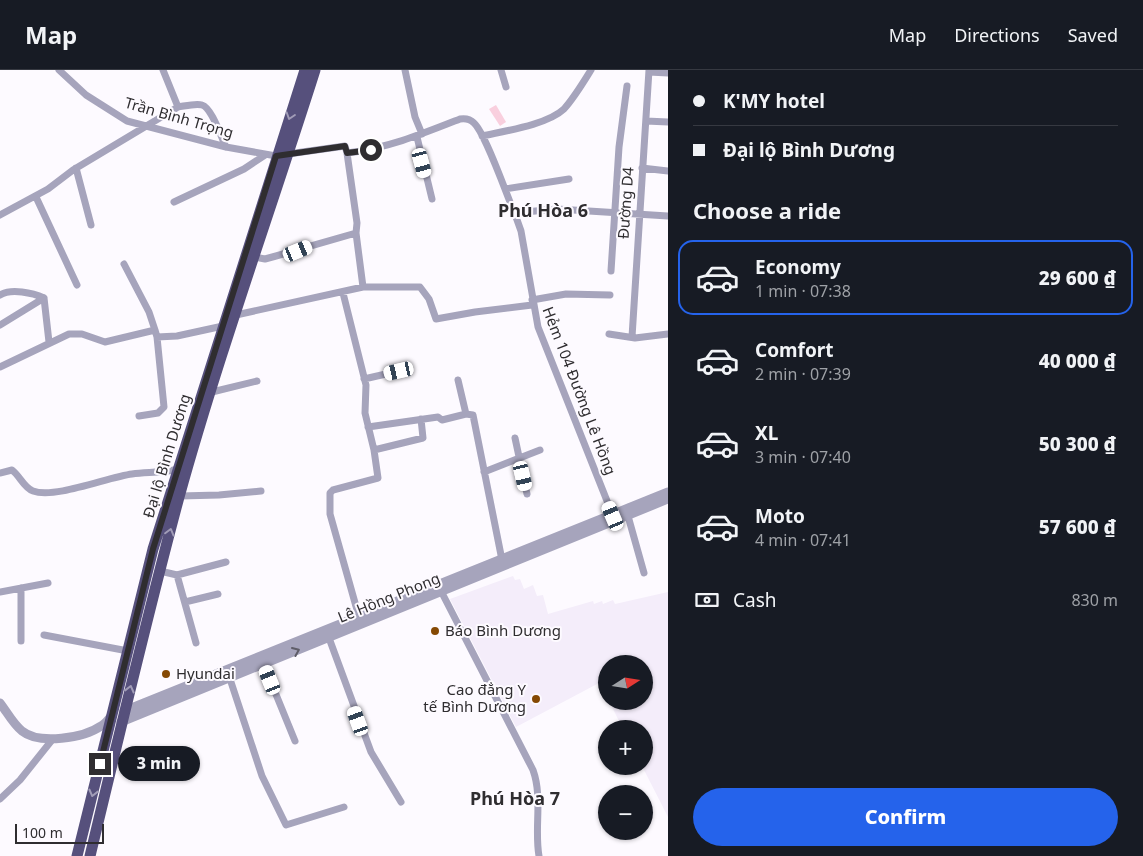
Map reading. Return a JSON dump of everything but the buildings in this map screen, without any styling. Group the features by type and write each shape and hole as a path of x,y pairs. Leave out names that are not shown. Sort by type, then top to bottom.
{"highway":[{"name":"Đại lộ Bình Dương","path":"90,856 119,716 128,651 153,549 276,155 305,70"},
{"name":"Đại lộ Bình Dương","path":"77,856 105,727 119,716 180,496 254,257 276,155 315,70"}],"street":[{"name":"Trần Bình Trọng","path":"59,70 86,95 127,120 226,146 276,155"},
{"path":"163,70 178,107"},
{"path":"406,70 432,199"},
{"path":"501,70 506,87"},
{"path":"482,136 532,124 556,115 564,109 591,70"},
{"path":"649,71 668,73"},
{"name":"Đường D4","path":"632,337 649,71"},
{"path":"611,271 614,212 627,86"},
{"path":"0,215 36,196 76,168 178,107 201,104 206,107 211,113 226,146"},
{"name":"Hẻm 104 Đường Lê Hồng","path":"276,155 345,146 347,153 385,147 460,119 467,118 477,126 521,231 532,302 538,327 614,519"},
{"path":"646,120 668,122"},
{"path":"347,153 357,223 356,233 363,288"},
{"path":"174,202 276,155"},
{"path":"76,168 91,225"},
{"path":"642,168 668,171"},
{"path":"504,189 569,178"},
{"path":"36,196 78,284"},
{"path":"514,212 557,209 668,216"},
{"path":"254,257 265,259 356,233"},
{"path":"124,264 149,312 156,334 164,407 158,413 140,416"},
{"path":"236,314 363,288 420,287 429,299 436,320 566,294 610,295"},
{"path":"0,295 7,292 28,293 44,298"},
{"path":"343,292 366,385 365,413 374,450 378,478 333,490 329,500 346,575 359,617"},
{"path":"44,298 50,342"},
{"path":"0,325 44,298"},
{"path":"0,367 69,334 82,334 105,342 156,334 177,336 223,326"},
{"path":"609,334 632,337 668,334"},
{"path":"364,379 399,371"},
{"path":"458,380 466,414"},
{"path":"212,392 257,381"},
{"path":"368,427 438,417 442,420 466,414 473,415 502,560"},
{"path":"374,450 423,438 420,420"},
{"path":"515,438 527,494"},
{"path":"484,472 540,450"},
{"path":"0,473 12,470 30,490 38,492 79,488 131,474 159,473 178,469"},
{"path":"180,496 261,491"},
{"name":"Lê Hồng Phong","path":"119,716 230,679 614,519 668,492"},
{"name":"Lê Hồng Phong","path":"119,716 502,560 614,519 628,516 668,499"},
{"path":"628,516 644,573"},
{"path":"160,571 176,574 226,562"},
{"path":"176,574 196,643"},
{"path":"0,592 48,583"},
{"path":"21,588 21,641"},
{"path":"441,592 534,770 539,796 536,842 539,856"},
{"path":"185,602 218,594"},
{"path":"44,635 128,651"},
{"path":"329,638 371,752 401,802"},
{"path":"264,665 295,741"},
{"path":"230,679 262,776 286,825 344,807"},
{"path":"0,703 21,730 41,740 52,740 105,727"},
{"path":"0,799 20,780 52,740"}],"shaded area":[{"path":"496,105 506,122 500,126 489,109"},
{"name":"Cao đẳng Y tế Bình Dương","path":"513,576 515,580 520,579 524,589 533,585 537,596 543,595 548,614 593,601 594,604 602,601 603,604 613,600 615,604 668,592 668,817 647,775 653,775 653,720 618,720 614,710 653,710 653,655 598,655 598,684 516,727 450,599"}],"place":[{"name":"Báo Bình Dương","path":"435,631"},
{"name":"Hyundai","path":"166,674"},
{"name":"Cao đẳng Y tế Bình Dương","path":"536,699"}],"district":[{"name":"Phú Hòa 6","path":"543,211"},
{"name":"Phú Hòa 7","path":"515,799"}],"route":[{"path":"100,764 153,549 276,156 345,146 347,153 371,150"}]}
